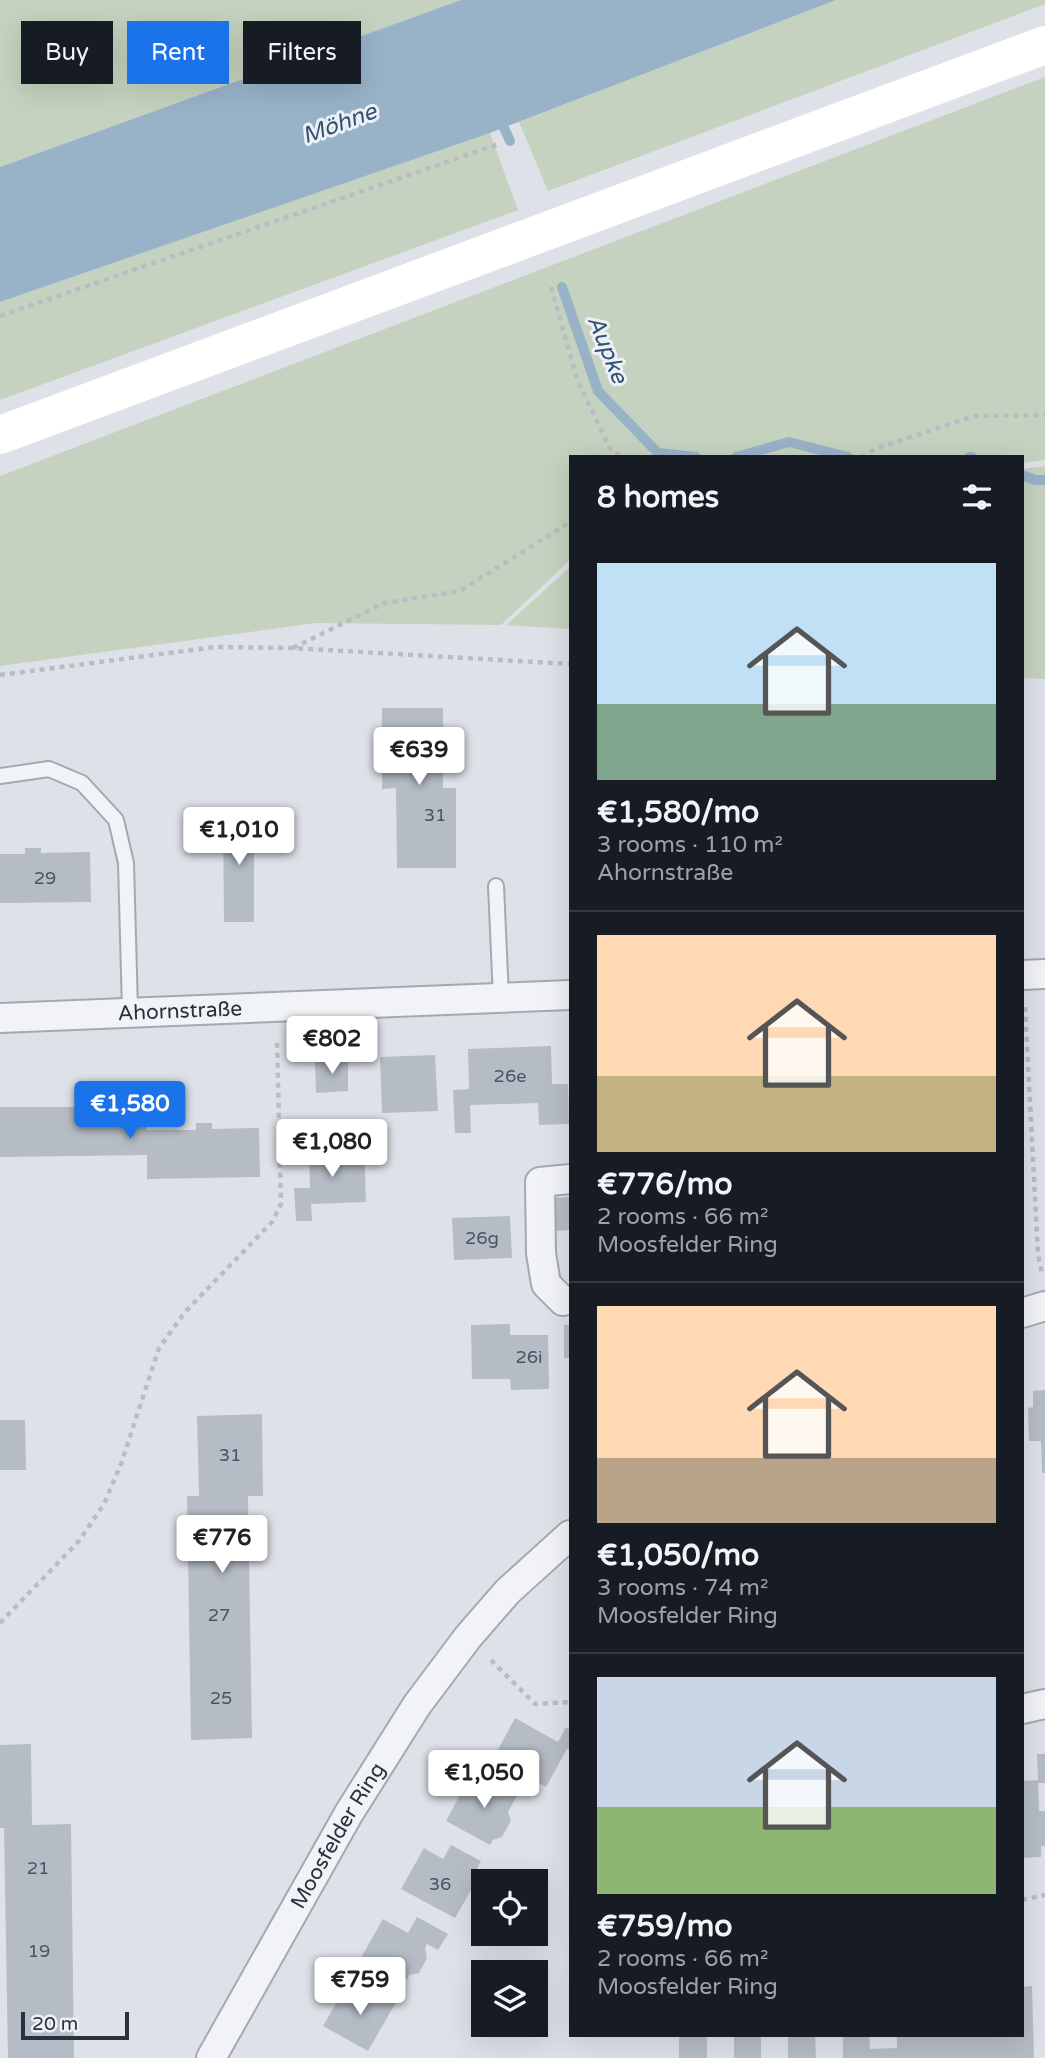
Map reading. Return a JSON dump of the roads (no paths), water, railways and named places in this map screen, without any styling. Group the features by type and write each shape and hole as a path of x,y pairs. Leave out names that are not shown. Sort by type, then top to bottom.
{"main road":[{"path":"0,435 1045,45"}],"street":[{"name":"Ahornstraße","path":"0,1018 569,995"},
{"path":"563,1301 546,1284 541,1253 540,1182 569,1179"},
{"path":"1024,1312 1045,1306"},
{"name":"Moosfelder Ring","path":"211,2058 349,1813 397,1734 468,1637 508,1591 569,1536"},
{"path":"1024,1709 1045,1704"}],"lane":[{"path":"0,776 49,769 82,783 116,820 126,863 130,1011"},
{"path":"496,886 500,998"}],"water":[{"name":"Möhne","path":"461,0 836,0 490,133 0,302 0,167 243,79 243,84 361,84 361,36"}],"waterway":[{"name":"Aupke","path":"498,115 510,141"},
{"name":"Aupke","path":"562,287 598,391 658,453 677,455"},
{"name":"Aupke","path":"743,455 789,442 840,455"},
{"name":"Aupke","path":"1024,476 1045,480"}]}
